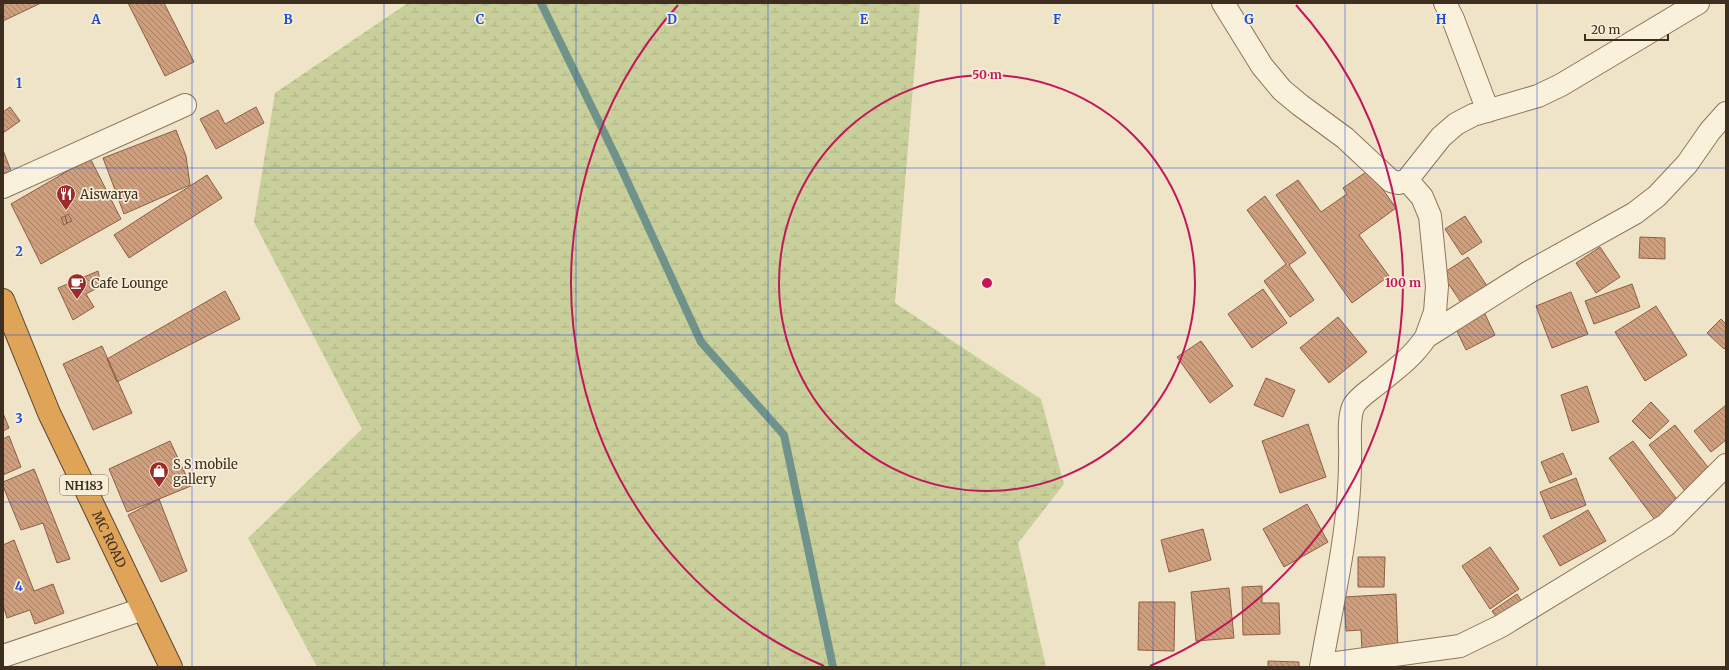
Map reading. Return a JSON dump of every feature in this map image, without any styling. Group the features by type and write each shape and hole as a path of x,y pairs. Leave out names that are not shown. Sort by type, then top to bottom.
{"highway":[{"name":"MC ROAD","path":"3,300 49,413 171,667"}],"street":[{"path":"1223,3 1262,66 1282,90 1318,119 1345,138 1391,181 1399,183 1407,180 1441,137 1456,124 1473,115 1538,96 1561,85 1698,3"},
{"path":"1445,3 1453,19 1488,111"},
{"path":"3,187 185,105"},
{"path":"1426,337 1529,272 1635,213 1657,196 1682,170 1710,131 1726,114"},
{"path":"1407,180 1422,197 1430,216 1437,286 1435,312 1426,337 1418,350 1407,361 1361,397 1354,405 1351,413 1346,529 1336,595 1321,666 1460,646 1501,626 1666,525 1725,469"},
{"path":"3,656 143,609"}],"green space":[{"path":"408,3 920,3 895,303 1041,399 1064,484 1018,543 1046,667 317,667 248,538 362,429 254,222 275,93"}],"building":[{"path":"3,3 41,3 3,21"},
{"path":"128,3 164,3 194,62 165,76"},
{"path":"10,107 20,121 3,133 3,112"},
{"path":"256,107 264,123 216,149 200,119 218,110 225,124"},
{"path":"176,130 186,156 190,185 124,214 103,158"},
{"path":"3,150 11,171 3,174"},
{"name":"Aiswarya","path":"90,158 121,219 41,264 11,204"},
{"path":"1369,170 1396,208 1359,235 1389,276 1352,303 1276,195 1298,180 1321,212 1347,194 1343,188"},
{"path":"207,175 222,198 129,258 114,235"},
{"path":"1265,196 1306,253 1289,265 1314,300 1290,317 1264,281 1286,264 1247,210"},
{"path":"68,214 72,221 67,223 65,216"},
{"path":"65,216 67,223 64,225 61,218"},
{"path":"1465,216 1482,242 1462,255 1445,229"},
{"path":"1640,237 1665,238 1665,259 1639,258"},
{"path":"1600,247 1620,277 1596,293 1576,263"},
{"path":"1468,257 1489,289 1464,307 1442,274"},
{"name":"Cafe Lounge","path":"98,271 101,286 86,294 94,307 73,320 58,288"},
{"path":"1632,284 1640,307 1594,324 1585,301"},
{"path":"1263,289 1287,323 1252,348 1228,314"},
{"path":"225,291 240,319 117,382 107,359"},
{"path":"1571,292 1588,334 1552,348 1536,306"},
{"path":"1656,306 1687,355 1645,381 1615,332"},
{"path":"1483,310 1495,335 1466,350 1454,325"},
{"path":"1338,317 1367,352 1329,383 1300,348"},
{"path":"1721,319 1726,324 1726,346 1724,349 1707,333"},
{"path":"1201,341 1233,386 1210,403 1177,357"},
{"path":"102,346 132,413 93,430 63,364"},
{"path":"1266,378 1295,390 1283,417 1254,405"},
{"path":"1587,386 1599,422 1572,431 1561,395"},
{"path":"1651,402 1669,421 1650,439 1632,421"},
{"path":"1726,405 1726,440 1711,452 1694,431"},
{"path":"3,413 9,428 3,431"},
{"path":"1308,424 1326,477 1280,493 1262,441"},
{"path":"1675,425 1711,471 1685,491 1649,445"},
{"path":"9,436 21,467 3,475 3,439"},
{"path":"170,441 191,486 127,512 109,469"},
{"path":"1633,441 1679,502 1655,520 1609,458"},
{"path":"1563,453 1572,474 1550,483 1541,462"},
{"path":"34,469 70,559 57,563 43,523 21,530 3,486 3,482"},
{"path":"1576,478 1586,505 1551,519 1540,492"},
{"path":"159,499 187,571 161,582 128,515"},
{"path":"1307,504 1328,542 1284,567 1263,529"},
{"path":"1588,510 1606,541 1560,566 1543,536"},
{"path":"1203,529 1211,560 1169,572 1161,540"},
{"path":"14,540 34,591 53,584 64,613 35,624 30,610 7,618 3,605 3,545"},
{"path":"1490,547 1519,589 1490,609 1462,566"},
{"path":"1358,557 1385,557 1384,587 1358,587"},
{"path":"1262,586 1262,603 1279,603 1280,634 1243,635 1242,587"},
{"path":"1229,588 1234,638 1196,641 1191,592"},
{"path":"1396,594 1398,650 1362,652 1361,630 1346,631 1344,597"},
{"path":"1517,594 1523,603 1498,620 1492,611"},
{"path":"1139,602 1175,602 1174,651 1138,650"},
{"path":"1268,661 1299,662 1299,667 1268,667"}],"waterway":[{"path":"541,3 617,159 701,342 784,435 833,667"}],"place":[{"name":"Aiswarya","path":"66,211"},
{"name":"Cafe Lounge","path":"77,300"},
{"name":"S S mobile gallery","path":"159,488"}]}
